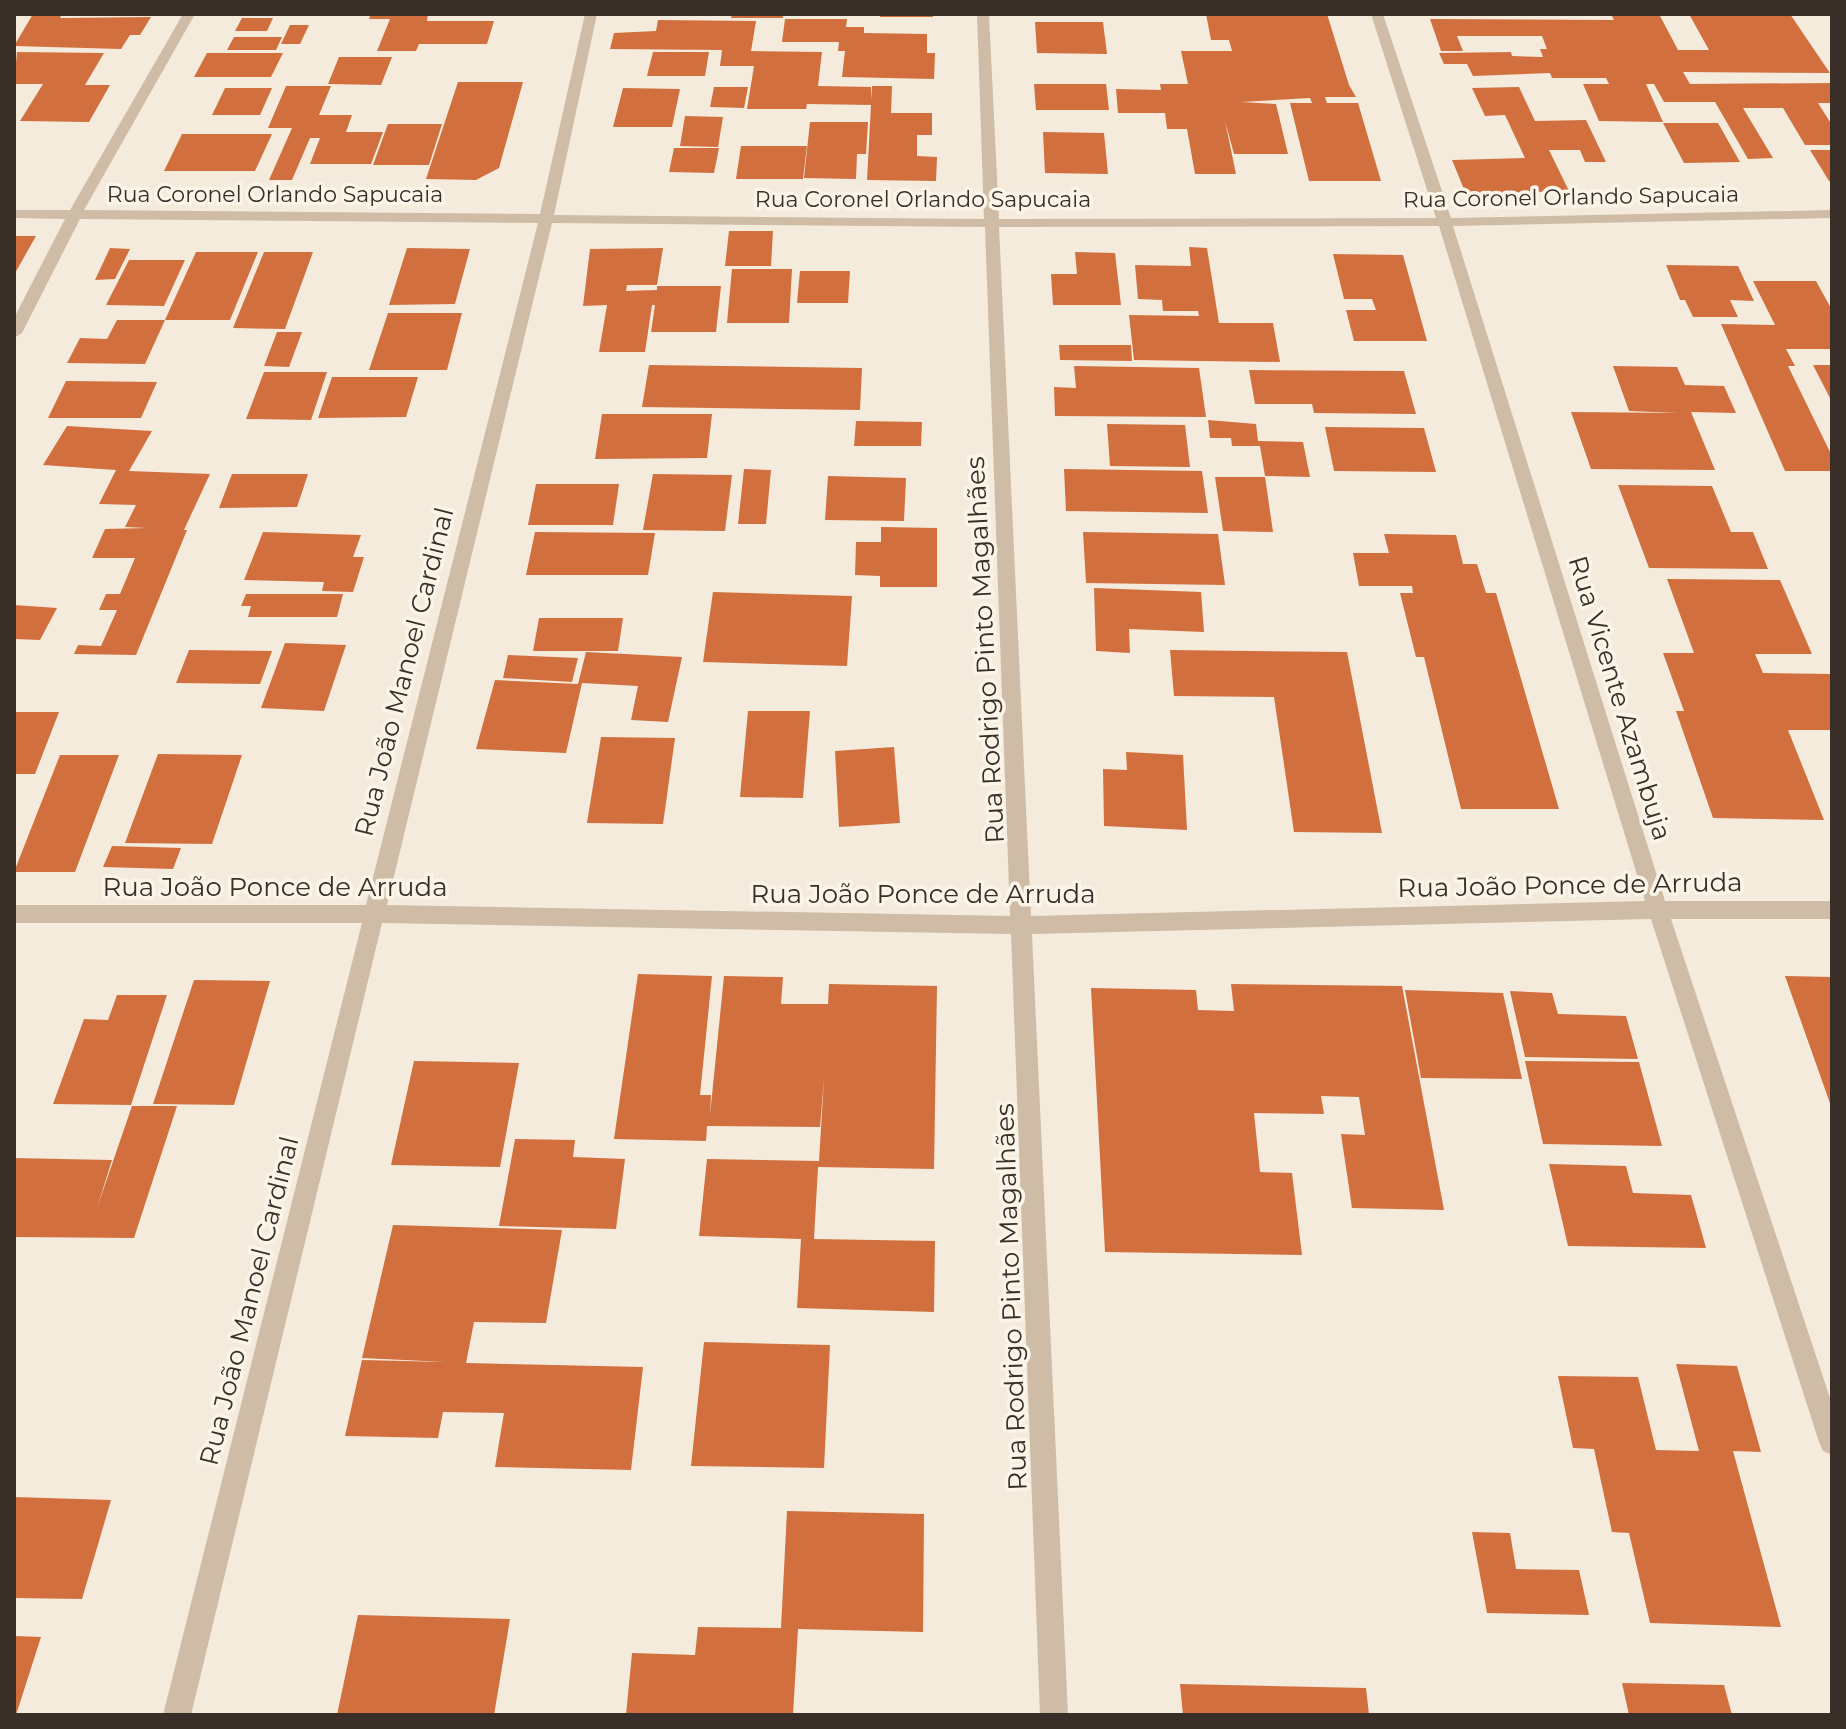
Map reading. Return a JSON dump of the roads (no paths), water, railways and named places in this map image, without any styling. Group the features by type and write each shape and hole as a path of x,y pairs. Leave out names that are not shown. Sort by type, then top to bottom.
{"street":[{"path":"14,333 75,214 189,14"},
{"name":"Rua João Manoel Cardinal","path":"177,1715 546,218 591,14"},
{"name":"Rua Rodrigo Pinto Magalhães","path":"983,14 1054,1715"},
{"name":"Rua Vicente Azambuja","path":"1377,14 1445,222 1658,910 1832,1442"},
{"name":"Rua Coronel Orlando Sapucaia","path":"14,214 992,223 1445,222 1832,214"},
{"name":"Rua João Ponce de Arruda","path":"14,914 372,914 1023,925 1658,910 1832,910"}]}
